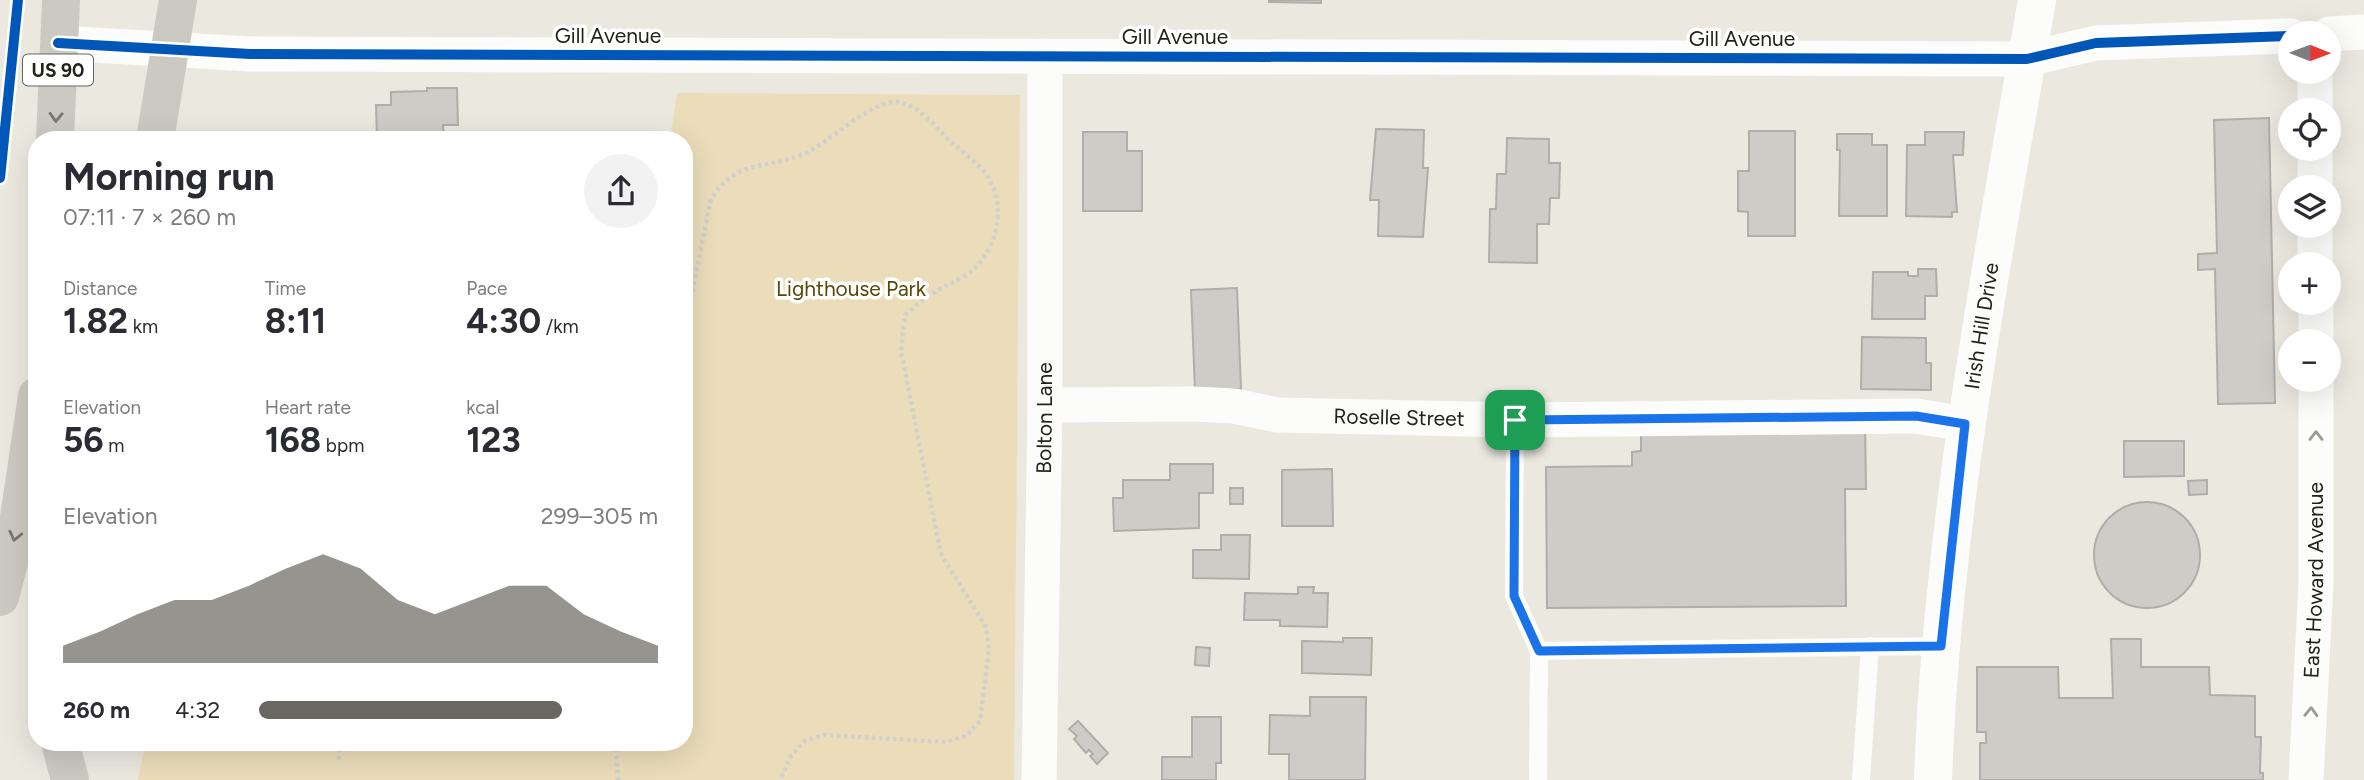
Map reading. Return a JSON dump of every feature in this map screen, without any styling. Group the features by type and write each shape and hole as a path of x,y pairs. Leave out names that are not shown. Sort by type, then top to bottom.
{"main road":[{"name":"US 90","path":"55,131 61,0"},
{"path":"156,131 178,0"},
{"name":"Irish Hill Drive","path":"1933,780 1941,646 1965,424 2037,0"},
{"path":"0,597 17,531 28,457"},
{"path":"41,780 46,751"},
{"path":"62,751 70,780"}],"street":[{"path":"2342,33 2364,32"},
{"name":"Gill Avenue","path":"58,43 250,54 2027,59 2096,43 2278,36"},
{"name":"Bolton Lane","path":"1040,780 1045,405 1045,56"},
{"name":"East Howard Avenue","path":"2306,780 2316,583 2316,392"},
{"name":"Roselle Street","path":"1045,405 1193,404 1234,406 1277,415 1515,420 1916,416 1965,424"}],"lane":[{"path":"1515,420 1514,596 1539,651 1538,780"},
{"path":"1861,780 1870,646"},
{"path":"1539,651 1941,646"}],"path":[{"path":"693,288 711,199 721,183 732,174 748,168 801,155 879,107 896,102 914,107 986,174 998,198 997,221 991,243 975,267 932,293 905,314 901,351 941,554 986,627 989,649 980,721 966,737 946,741 824,735 804,741 791,756 780,780"},
{"path":"339,751 339,761"},
{"path":"616,751 618,780"}],"green space":[{"name":"Lighthouse Park","path":"677,93 1020,95 1014,780 138,780 144,751 693,751 693,131 671,131"}],"building":[{"path":"1321,0 1321,3 1269,2"},
{"path":"427,88 457,88 458,125 443,125 443,131 377,131 376,105 391,105 391,92 427,91"},
{"path":"2269,118 2275,403 2218,404 2215,269 2198,270 2198,254 2217,253 2214,120"},
{"path":"1376,129 1424,130 1423,168 1428,168 1423,237 1378,236 1379,200 1370,200"},
{"path":"1749,131 1795,131 1795,236 1748,236 1748,212 1738,211 1738,171 1749,171"},
{"path":"1083,132 1127,132 1127,151 1142,151 1142,211 1083,211"},
{"path":"1925,132 1964,132 1963,155 1953,155 1957,212 1952,212 1952,217 1906,216 1907,145 1925,145"},
{"path":"1837,134 1872,134 1872,145 1887,145 1887,216 1839,216 1840,150 1837,150"},
{"path":"1507,138 1549,139 1549,163 1560,163 1559,198 1550,198 1549,224 1537,224 1537,263 1489,262 1490,209 1496,209 1497,174 1506,174"},
{"path":"1918,269 1936,269 1937,296 1925,296 1925,319 1872,319 1873,272 1908,272 1908,276 1918,276"},
{"path":"1237,288 1241,389 1195,391 1191,290"},
{"path":"1862,337 1926,338 1926,363 1931,363 1931,390 1861,389"},
{"path":"1865,422 1866,489 1845,489 1846,606 1547,608 1546,467 1632,466 1632,452 1641,451 1641,434"},
{"path":"2124,441 2184,441 2184,476 2124,477"},
{"path":"1170,464 1213,464 1213,493 1199,493 1199,528 1114,531 1113,498 1123,498 1123,480 1170,480"},
{"path":"1332,469 1333,526 1282,526 1282,470"},
{"path":"2207,480 2207,494 2189,495 2188,481"},
{"path":"1230,488 1243,488 1243,504 1230,504"},
{"path":"2147,502 2167,506 2185,517 2196,535 2200,555 2196,575 2185,593 2167,604 2147,608 2127,604 2109,593 2098,575 2094,555 2098,535 2109,517 2127,506"},
{"path":"1221,535 1250,535 1249,579 1193,578 1193,550 1221,550"},
{"path":"1298,587 1314,587 1313,593 1328,593 1327,627 1280,626 1280,620 1244,620 1245,593 1298,594"},
{"path":"1343,638 1372,638 1371,675 1302,673 1302,641 1343,642"},
{"path":"2111,639 2141,639 2141,667 2209,667 2210,695 2255,696 2255,737 2261,737 2260,773 2263,773 2263,780 1980,780 1980,743 1986,743 1986,732 1977,732 1977,667 2058,667 2059,698 2113,698"},
{"path":"1196,647 1210,648 1209,666 1195,665"},
{"path":"1310,697 1366,697 1365,780 1289,780 1289,754 1269,754 1270,715 1310,716"},
{"path":"1192,717 1221,717 1221,763 1216,763 1216,780 1162,780 1162,757 1192,757"},
{"path":"1078,721 1108,753 1097,764 1090,756 1093,754 1089,750 1086,753 1074,739 1077,736 1069,729"}],"cycle path":[{"path":"0,178 18,0"},
{"path":"58,43 250,54 2027,59 2096,43 2278,36"}],"route":[{"path":"1916,416 1965,424 1941,646 1539,651 1514,596 1515,420 1916,416"}]}
